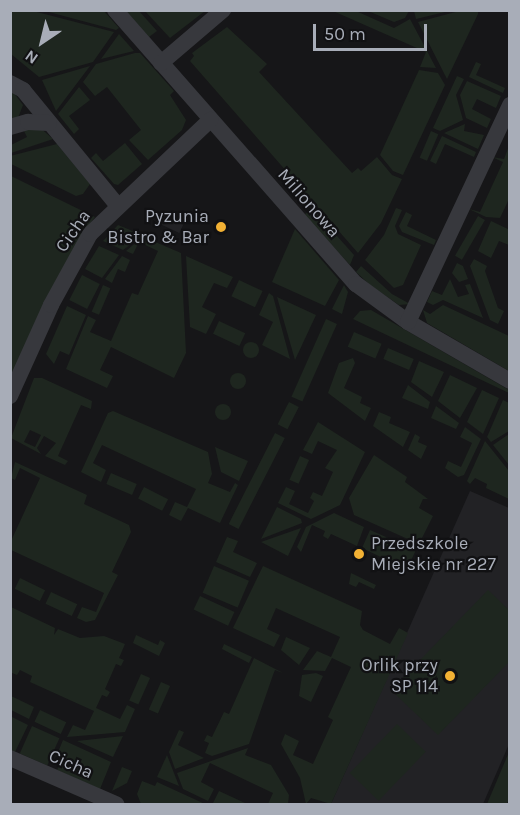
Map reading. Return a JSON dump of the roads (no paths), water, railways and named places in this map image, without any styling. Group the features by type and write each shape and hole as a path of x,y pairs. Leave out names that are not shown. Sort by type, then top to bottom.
{"street":[{"name":"Milionowa","path":"115,10 347,275 408,322 510,381"},
{"path":"160,63 223,10"},
{"path":"10,83 23,90 117,205"},
{"path":"408,322 510,105"},
{"name":"Cicha","path":"10,396 74,260 90,234 117,205 210,120"},
{"path":"10,127 28,122 50,123"},
{"name":"Cicha","path":"10,758 116,804"}],"place":[{"name":"Pyzunia Bistro & Bar","path":"221,227"},
{"name":"Przedszkole Miejskie nr 227","path":"359,554"},
{"name":"Orlik przy SP 114","path":"450,676"}]}
